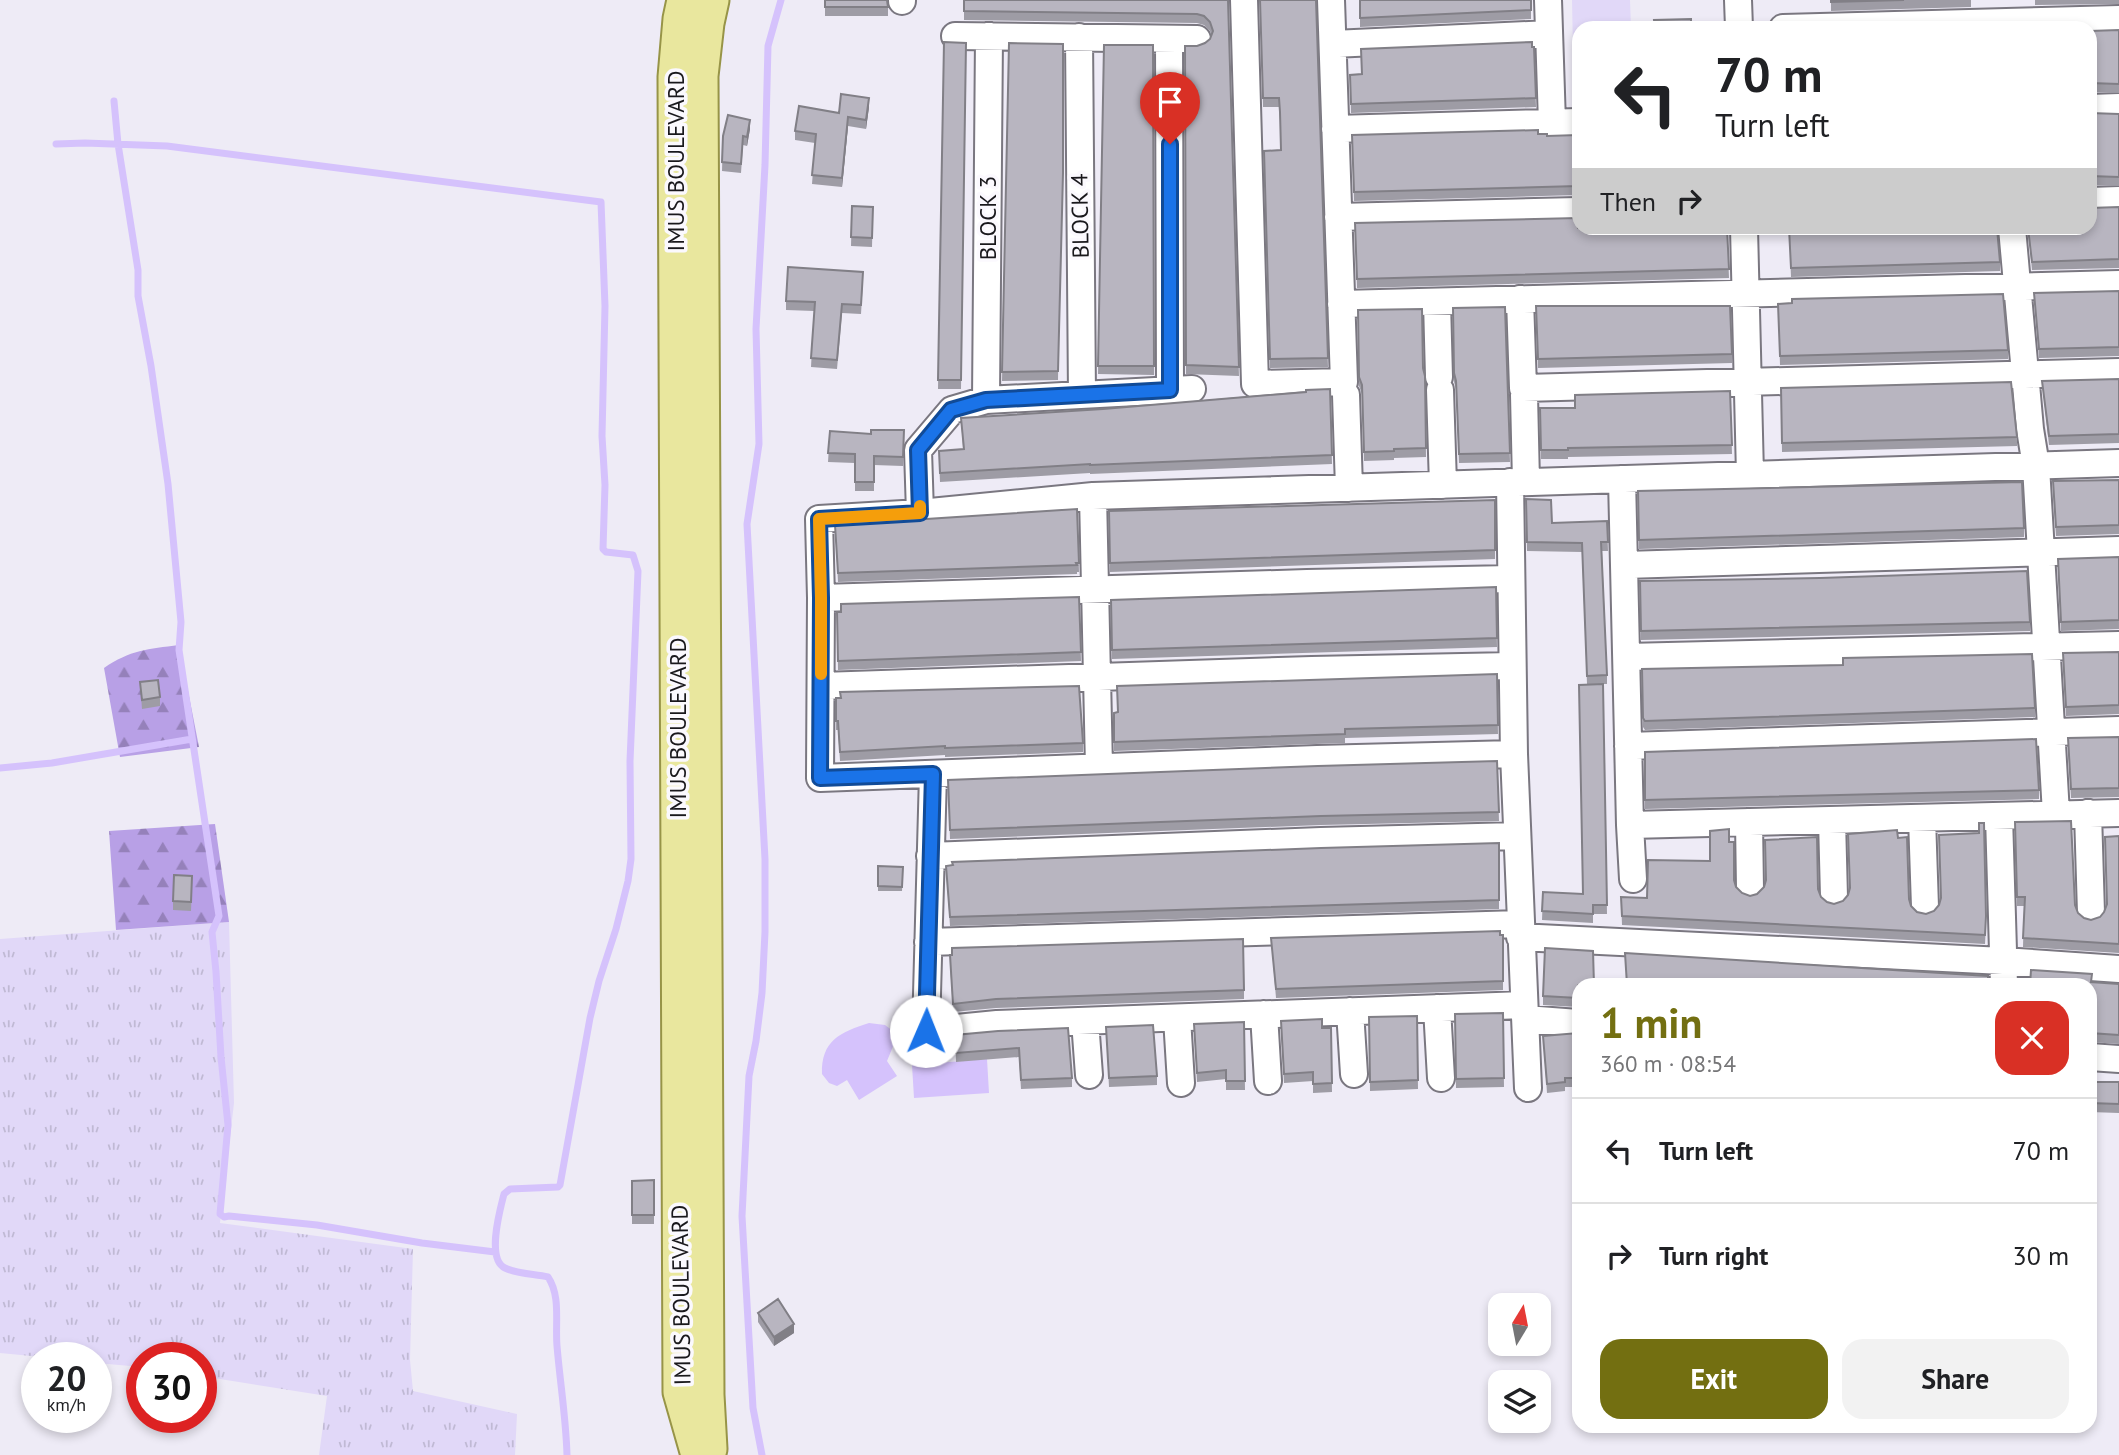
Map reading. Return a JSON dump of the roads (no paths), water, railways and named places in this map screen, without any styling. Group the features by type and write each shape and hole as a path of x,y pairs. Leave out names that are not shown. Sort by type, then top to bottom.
{"main road":[{"name":"IMUS BOULEVARD","path":"684,0 675,77 680,1392 698,1455"},
{"name":"IMUS BOULEVARD","path":"710,1455 707,1367 701,76 712,0"}],"street":[{"path":"1244,0 1255,384 1344,382 1331,0"},
{"path":"1548,0 1552,123"},
{"path":"1738,0 1739,21"},
{"path":"1918,21 2110,13"},
{"path":"1333,44 1549,34"},
{"path":"955,36 1197,39"},
{"name":"BLOCK 3","path":"986,400 989,36"},
{"name":"BLOCK 4","path":"1079,37 1082,395"},
{"path":"920,513 918,450 951,410 986,400 1181,390 1169,39"},
{"path":"2097,108 2119,107"},
{"path":"1335,129 1572,122"},
{"path":"2097,201 2119,200"},
{"path":"1338,217 1572,211"},
{"path":"1744,235 1750,475"},
{"path":"2013,235 2030,429 2036,466 2056,814"},
{"path":"1341,304 2119,284"},
{"path":"1520,299 1523,387 2119,372"},
{"path":"1437,302 1443,485"},
{"path":"1346,395 1349,488"},
{"path":"1524,395 1511,579 1514,754 1528,1088"},
{"path":"1514,754 820,778 819,519 920,513 1093,496 2119,463"},
{"path":"1622,479 1633,879"},
{"path":"1093,496 1099,767"},
{"path":"1625,565 2119,550"},
{"path":"821,598 1321,582 1511,579"},
{"path":"1627,657 2119,645"},
{"path":"821,686 1512,666"},
{"path":"1628,746 2119,730"},
{"path":"933,774 926,1031 997,1024 1437,1008 1524,1012 1572,1022"},
{"path":"2088,813 2091,914"},
{"path":"1630,825 2119,813"},
{"path":"1999,816 2004,973"},
{"path":"1922,818 1925,906"},
{"path":"1832,820 1834,897"},
{"path":"1749,822 1751,889"},
{"path":"930,856 1517,836"},
{"path":"928,942 1520,931 2004,973 2119,969"},
{"path":"1437,1008 1441,1078"},
{"path":"1350,1011 1353,1074"},
{"path":"1264,1014 1268,1081"},
{"path":"1177,1018 1181,1083"},
{"path":"1085,1021 1089,1075"},
{"path":"2097,1057 2119,1059"}],"waterway":[{"path":"762,1455 753,1408 742,1216 749,1076 762,993 765,932 765,859 747,524 759,444 756,329 768,46 781,0"},
{"path":"114,101 138,270 138,296 168,484 181,622 179,650 219,916 212,932 228,1125 220,1214 224,1217 317,1225 495,1252"},
{"path":"56,144 167,146 601,202 605,306 603,549 606,552 633,555 638,571 630,761 631,859 616,929 590,1018 560,1185 510,1189 504,1194 495,1245 499,1263 505,1268 548,1277 552,1284 556,1301 557,1346 567,1455"},
{"path":"0,768 52,763 192,739"}]}
